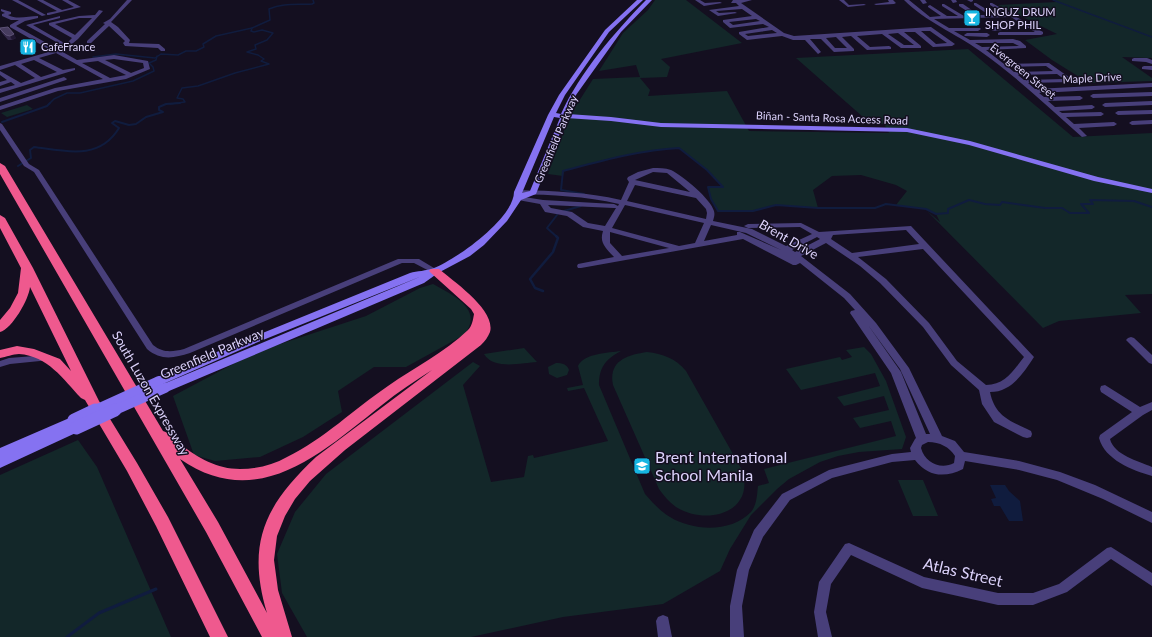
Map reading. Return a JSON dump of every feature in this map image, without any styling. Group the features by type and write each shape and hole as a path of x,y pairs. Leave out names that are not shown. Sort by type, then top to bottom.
{"highway":[{"name":"South Luzon Expressway","path":"0,166 154,431 212,527 271,637"},
{"path":"0,218 27,268 93,402 147,495 218,637"},
{"path":"0,328 11,316 22,297 27,268"},
{"path":"283,637 268,580 266,560 273,527 282,506 296,486 316,465 478,342 484,332 485,325 480,313 471,302 435,271"},
{"path":"154,431 191,460 215,472 245,475 274,470 292,462 311,450 387,393 454,348 473,332 479,324 480,313"},
{"path":"0,354 17,350 30,352 55,362 64,374 93,402"}],"main road":[{"name":"Greenfield Parkway","path":"0,463 75,424 162,384 411,285 467,254 481,243 504,219 518,195 528,167 552,113 574,76 608,31 640,0"},
{"name":"Greenfield Parkway","path":"518,195 533,192 564,114 585,77 619,31 649,0"},
{"path":"630,10 638,11"},
{"name":"Biñan - Santa Rosa Access Road","path":"552,113 661,125 899,128 970,143 1095,177 1152,190"},
{"path":"528,167 545,163"},
{"name":"Greenfield Parkway","path":"0,453 75,424"}],"street":[{"path":"14,0 44,15"},
{"path":"39,0 61,11"},
{"path":"64,0 79,7 24,20 12,26 109,80"},
{"path":"89,42 130,0"},
{"path":"697,0 704,5 723,3"},
{"path":"734,1 750,0"},
{"path":"841,0 849,0"},
{"path":"841,0 848,6 864,5"},
{"path":"876,4 894,3 890,0"},
{"name":"Evergreen Street","path":"906,0 937,24 981,49 1034,91 1084,136"},
{"path":"734,1 782,34 793,38 931,29 952,44 935,46 916,30"},
{"path":"976,4 994,16"},
{"path":"992,4 1041,33 1000,34"},
{"path":"17,7 24,5"},
{"path":"944,5 963,17"},
{"path":"961,5 978,17"},
{"path":"930,6 946,18"},
{"path":"743,7 711,10 718,15 750,12"},
{"path":"2,9 10,8"},
{"path":"2,9 10,13 4,15 12,19 19,18 24,20"},
{"path":"101,12 90,24 67,46 64,46 29,25 77,13 101,12"},
{"path":"76,38 51,24 79,17 97,16"},
{"path":"930,18 1011,16"},
{"path":"758,17 725,21 732,27 766,22"},
{"path":"984,22 1022,22"},
{"path":"82,24 109,23 128,41 126,43 127,45 159,46 163,50"},
{"path":"937,24 971,23"},
{"path":"993,28 1033,27"},
{"path":"774,28 741,33 750,39 782,34"},
{"path":"947,30 978,29"},
{"path":"884,33 903,48 919,46 900,32"},
{"path":"868,34 874,39"},
{"path":"853,35 869,49 887,48 879,44"},
{"path":"958,36 987,35"},
{"path":"822,37 834,50 852,50 838,36"},
{"path":"806,38 818,52"},
{"path":"970,42 1013,41 1018,42 1024,47 981,49"},
{"path":"0,68 57,52"},
{"path":"0,108 57,89 109,80 131,75 147,69 146,62 114,57 76,63"},
{"path":"34,58 62,72"},
{"path":"99,59 131,75"},
{"path":"1134,60 1147,60 1152,62"},
{"path":"16,63 40,79"},
{"path":"57,89 76,63"},
{"path":"1003,66 1047,64 1070,80 1022,82"},
{"path":"1144,68 1152,68"},
{"path":"0,91 73,69"},
{"path":"1012,74 1059,72"},
{"path":"1,74 20,85"},
{"path":"0,100 64,79"},
{"path":"0,84 12,80"},
{"path":"74,80 85,84"},
{"name":"Maple Drive","path":"1034,91 1152,85"},
{"path":"1124,86 1152,103"},
{"path":"1093,96 1152,94"},
{"path":"1044,100 1080,98"},
{"path":"1106,104 1152,103"},
{"path":"1054,109 1092,107"},
{"path":"1118,113 1152,112"},
{"path":"1062,115 1101,114"},
{"path":"1132,123 1152,122"},
{"path":"1073,126 1114,124"},
{"path":"0,125 24,162 37,171 150,348 158,354 164,356 187,351 401,261 416,261 435,271"},
{"path":"619,258 606,244 605,237 607,229 622,205 632,182 631,179 643,173 659,170 670,172 699,196 711,213 698,245"},
{"path":"632,182 699,196"},
{"name":"Brent Drive","path":"533,192 591,195 622,205 707,224 749,231 787,254 846,303 868,325 904,368 938,438"},
{"path":"557,203 561,193"},
{"name":"Brent Drive","path":"518,195 542,202 589,206 622,205"},
{"path":"542,202 550,211 569,214 586,225 679,248"},
{"name":"Brent Drive","path":"707,224 745,236 787,254"},
{"path":"748,226 801,225 818,234 829,236 908,228 952,273 1029,357 1010,383 995,390 984,389 954,363 926,325 910,308 878,277 863,264 850,256 829,236"},
{"path":"787,254 797,243 818,234"},
{"path":"581,266 745,236"},
{"path":"787,254 829,236"},
{"path":"850,256 924,246"},
{"name":"Brent Drive","path":"868,325 896,372 922,439"},
{"path":"1131,340 1152,361"},
{"path":"0,364 21,359 47,358"},
{"path":"984,389 987,404 998,419 1026,434"},
{"path":"1105,389 1139,412"},
{"path":"907,401 920,401"},
{"path":"1152,406 1139,412 1104,438 1104,443 1109,450 1119,457 1152,472"},
{"path":"938,438 953,445 961,456 960,466 949,471 935,469 928,466 917,456 915,446 922,439 938,438"},
{"path":"737,637 736,606 743,570 758,534 786,497 828,474 892,458 917,456"},
{"path":"961,456 1028,467 1070,480 1118,500 1152,518"},
{"name":"Atlas Street","path":"825,637 820,612 825,582 849,548 922,582 998,599 1032,599 1063,588 1111,552 1152,580"},
{"path":"663,621 666,637"}],"green space":[{"path":"655,0 686,0 742,43 661,59 670,67 667,77 640,78 650,90 648,96 727,91 749,131 889,133 884,124 871,124 796,58 968,49 1073,137 1152,133 1152,294 1125,295 1141,313 1059,321 1043,328 927,211 940,222 936,214 926,209 896,205 907,191 896,185 861,175 832,176 813,190 818,208 776,205 753,211 718,211 711,199 708,187 722,186 707,170 679,148 663,149 607,159 564,171 563,176 548,174 569,117 593,79 640,77 636,65 599,71 623,33 648,10"},
{"path":"1053,0 1152,0 1152,58 1122,57 1152,78 1152,81 1089,83 1052,60 1025,40 1057,34 998,5 1057,2"},
{"path":"27,105 33,109 7,117 1,113"},
{"path":"433,284 457,298 468,310 471,318 464,335 406,367 374,367 338,391 342,412 303,437 260,457 215,461 194,455 173,396 235,363 274,346 366,316 420,288"},
{"path":"864,347 871,354 886,381 906,437 902,449 859,452 838,456 820,462 789,479 751,515 730,549 720,571 663,604 563,617 471,637 307,637 282,593 277,554 295,512 326,474 473,362 480,366 463,385 491,482 524,477 528,456 533,455 534,458 608,441 584,388 568,391 567,388 583,385 578,366 585,358 597,354 621,351 611,357 604,364 600,373 599,385 645,494 660,509 679,522 712,528 733,524 743,519 751,512 756,503 758,486 769,483 764,469 896,436 891,421 860,428 853,418 889,410 884,396 844,406 837,397 880,386 875,373 801,390 786,369 840,357 842,360 852,357 846,350"},
{"path":"524,348 537,362 501,364 488,359 484,354"},
{"path":"647,352 668,357 678,363 686,371 742,470 744,485 742,497 735,506 726,512 714,515 688,513 673,505 659,489 613,385 612,377 613,370 616,365 626,357"},
{"path":"556,363 567,366 569,370 567,375 557,378 549,374 548,367"},
{"path":"78,440 97,467 171,637 0,637 0,475"},
{"path":"898,480 923,480 938,516 913,516"}],"water":[{"path":"990,485 1005,485 1020,501 1023,521 1009,521 1000,506 994,506 991,499 996,498"}],"building":[{"path":"8,27 14,34 10,36 6,35 0,29"}],"waterway":[{"path":"252,28 270,20 269,9 285,5 312,4 314,3 313,0"},
{"path":"1053,0 1152,37"},
{"path":"157,57 161,54 178,55 186,51 196,51 204,47 203,44 216,36 252,28"},
{"path":"175,103 185,102 183,99 177,98 182,88 198,86 235,73 269,64 261,61 264,59 258,55 247,52 256,49 255,45 267,40 273,33 262,30 254,32 251,31 252,28"},
{"path":"93,57 116,54 155,58 157,57"},
{"path":"2,122 47,106 54,99 67,93 80,93 133,81 154,71 153,67 149,63 156,60 157,57"},
{"path":"18,166 31,158 30,150 34,147 69,151 91,150 102,145 111,138 119,128 112,123 115,121 129,125 136,124 146,117 163,112 159,110 159,107 166,104 175,103"},
{"path":"170,104 175,103"},
{"path":"175,103 180,103"},
{"path":"584,194 561,190 563,171 650,151 679,148 707,170 723,187 708,187 711,199 718,211 753,211 776,205 818,208 875,208 886,204 926,209 936,214 948,213 948,209 969,200 985,204 1000,205 1002,202 1045,208 1062,208 1070,213 1089,213 1081,204 1093,204 1090,200 1134,201 1152,207"},
{"path":"564,211 581,206"},
{"path":"557,215 547,228 557,237"},
{"path":"543,291 535,288 530,279 553,252 558,238 557,237"},
{"path":"67,637 99,613 156,589"}],"place":[{"name":"INGUZ DRUM SHOP PHIL","path":"972,18"},
{"name":"CafeFrance","path":"28,47"},
{"name":"Brent International School Manila","path":"642,466"}]}
